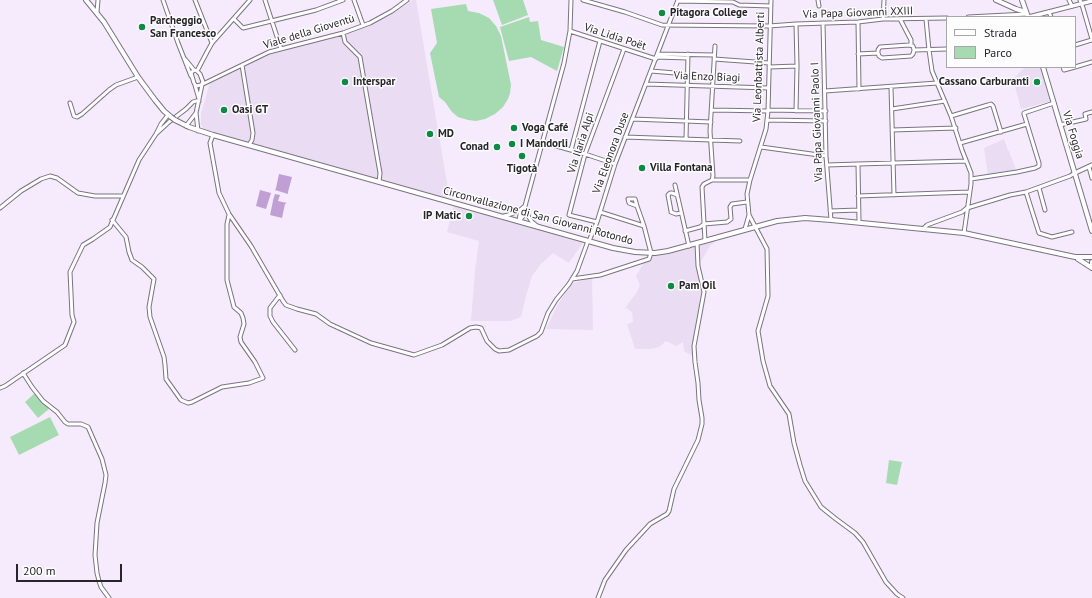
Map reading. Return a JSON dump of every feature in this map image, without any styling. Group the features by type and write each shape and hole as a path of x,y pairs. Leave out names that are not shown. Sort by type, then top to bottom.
{"main road":[{"name":"Circonvallazione di San Giovanni Rotondo","path":"86,0 97,12 138,77 159,105 169,116 186,126 249,146 589,241 630,251 652,253 698,244 777,221 811,218 964,233 1075,257 1092,257"},
{"path":"996,0 1027,15"},
{"path":"1022,0 1027,15"},
{"name":"Via Foggia","path":"1043,68 1092,231"},
{"name":"Circonvallazione di San Giovanni Rotondo","path":"1075,257 1092,268"}],"street":[{"path":"97,12 98,0"},
{"path":"163,0 182,56 200,101"},
{"path":"195,0 212,43"},
{"path":"191,76 191,72 196,70 202,62 212,43 250,0"},
{"path":"265,0 281,50"},
{"path":"234,19 243,28 316,10 343,0"},
{"path":"354,0 363,25"},
{"name":"Viale della Gioventù","path":"195,86 214,79 269,52 343,33 363,25 392,11 407,0"},
{"path":"519,222 520,214 525,206 564,63 570,31 571,0"},
{"name":"Via Papa Giovanni XXIII","path":"583,0 625,12 662,25 714,27 769,26 858,22 883,19 946,18"},
{"path":"678,0 734,2 739,5 771,6"},
{"name":"Via Eleonora Duse","path":"280,295 286,305 316,314 330,324 371,343 414,355 442,345 470,328 476,327 480,328 487,341 499,352 509,350 537,336 541,332 548,313 556,300 577,271 597,222 615,164 678,0"},
{"name":"Via Leonbattista Alberti","path":"771,0 769,26 768,111 766,131 747,194 749,215 767,248 768,296 758,331 763,361 770,386 789,414 792,434 805,481 821,507 855,533 886,582 903,598"},
{"path":"818,0 818,6"},
{"path":"883,19 884,0"},
{"path":"1069,0 1072,6"},
{"path":"998,16 1027,15 1050,12 1072,6 1080,2 1089,1"},
{"path":"1076,45 1092,40 1080,2"},
{"path":"1050,12 1051,16"},
{"path":"900,19 911,40 911,45 913,46 914,50"},
{"path":"926,19 928,50 932,71 956,128 970,172 970,192 964,233"},
{"path":"858,22 858,88"},
{"name":"Via Papa Giovanni Paolo I","path":"823,23 826,156 831,220"},
{"path":"796,24 796,111"},
{"name":"Via Lidia Poët","path":"570,31 624,49 657,57 714,55"},
{"path":"343,33 345,42 360,57 380,173 379,182"},
{"path":"571,150 600,41"},
{"path":"878,53 880,47 911,45"},
{"path":"712,180 710,140 715,46"},
{"name":"Via Ilaria Alpi","path":"597,222 569,215 585,154 624,49"},
{"path":"914,50 946,49"},
{"path":"878,53 882,58 910,56 913,54 914,50"},
{"path":"858,54 878,53"},
{"path":"182,56 196,70 201,77 203,84 196,113 186,126"},
{"path":"686,139 688,56"},
{"path":"714,59 769,63"},
{"path":"1076,67 1092,62"},
{"path":"242,65 253,133 249,146"},
{"path":"769,67 797,66"},
{"path":"651,71 675,73"},
{"path":"70,103 74,116 77,117 116,85 138,77"},
{"path":"201,77 214,79"},
{"path":"825,91 937,83"},
{"name":"Via Enzo Biagi","path":"646,84 768,88"},
{"path":"891,87 894,195"},
{"path":"156,134 193,102 200,101"},
{"path":"892,109 945,101"},
{"path":"971,179 1017,172 1039,166 1024,112 1054,103"},
{"path":"951,116 991,104 994,106 1001,132"},
{"path":"712,110 826,110"},
{"path":"1060,125 1086,119 1085,114 1092,112"},
{"path":"196,113 198,130"},
{"path":"0,388 65,345 74,322 72,315 70,272 84,245 110,226 139,160 161,124 169,116"},
{"path":"632,119 712,122"},
{"path":"767,120 826,121"},
{"path":"960,143 1027,124"},
{"path":"892,130 956,128"},
{"path":"213,135 210,143 219,193 229,214 251,246 280,295 270,308 270,316 295,350"},
{"path":"626,137 740,141"},
{"path":"542,142 615,164"},
{"path":"760,147 826,156"},
{"path":"827,165 966,161"},
{"path":"858,164 859,222"},
{"path":"923,229 927,225 962,212 967,208 1010,194 1026,192 1038,188 1070,176 1090,166 1092,178"},
{"path":"0,208 41,179 50,176 57,178 78,193 123,196"},
{"path":"705,241 702,187 704,184 712,180 750,180"},
{"path":"675,185 688,246"},
{"path":"1038,188 1045,210"},
{"path":"858,196 970,192"},
{"path":"1026,192 1039,233 1052,237 1072,232"},
{"path":"677,194 670,193 668,195 671,211 676,214 681,213"},
{"path":"685,231 700,227 704,224 729,221 731,219 730,207 732,204 747,202"},
{"path":"501,216 508,216 519,211 525,206"},
{"path":"525,206 527,214 536,226"},
{"path":"572,279 600,275 650,259 652,253 637,206"},
{"path":"830,211 859,210"},
{"path":"600,212 644,226"},
{"path":"112,220 126,237 132,260 142,267 154,279 149,307 150,318 164,357 166,379 181,400 188,403 222,386 250,383 263,378 255,362 241,342 240,337 244,324 243,318 241,313 234,307 227,280 227,224 229,214"},
{"path":"745,230 749,215"},
{"path":"598,598 605,580 626,550 650,524 667,514 669,511 674,489 698,440 702,418 694,346 704,292 698,266 698,244"},
{"path":"23,373 43,401 57,412 65,422 82,424 88,427 102,459 106,475 97,523 96,563 101,587 109,598"}],"shaded area":[{"path":"413,0 416,0 449,195 446,199 205,130 201,125 201,114 210,82 269,54 346,34 365,27 389,16"},
{"path":"1024,68 1045,68 1055,100 1021,109 1013,79"},
{"path":"1004,139 1016,170 988,174 984,148"},
{"path":"279,174 292,177 288,194 275,190"},
{"path":"260,190 271,193 266,209 256,206"},
{"path":"275,194 280,195 278,201 287,203 285,204 282,218 270,215"},
{"path":"454,205 584,241 569,263 553,253 541,264 532,276 521,317 510,321 471,321 479,241 447,232"},
{"path":"714,236 715,242 710,246 700,263 705,291 695,346 696,356 684,351 683,342 676,346 666,341 659,347 651,349 635,349 627,324 633,322 632,312 625,308 637,292 640,285 636,276 647,257 645,251 666,249"},
{"path":"592,278 593,330 546,329 557,306 571,284"}],"green space":[{"path":"493,0 523,0 528,15 502,25"},
{"path":"466,4 468,11 479,13 489,18 496,26 501,36 511,85 508,99 503,107 495,114 485,119 476,121 458,117 439,97 430,53 437,43 431,9"},
{"path":"529,17 530,22 538,21 541,40 564,47 557,71 531,57 509,61 500,27"},
{"path":"35,393 49,409 38,418 25,402"},
{"path":"50,417 59,435 19,455 10,437"},
{"path":"889,460 902,462 897,485 886,483"}],"place":[{"name":"Pitagora College","path":"662,13"},
{"name":"Parcheggio San Francesco","path":"142,27"},
{"name":"Interspar","path":"345,82"},
{"name":"Cassano Carburanti","path":"1037,82"},
{"name":"Oasi GT","path":"224,110"},
{"name":"Voga Café","path":"514,128"},
{"name":"MD","path":"430,134"},
{"name":"I Mandorli","path":"512,144"},
{"name":"Conad","path":"497,147"},
{"name":"Tigotà","path":"522,156"},
{"name":"Villa Fontana","path":"642,168"},
{"name":"IP Matic","path":"469,216"},
{"name":"Pam Oil","path":"671,286"}]}
